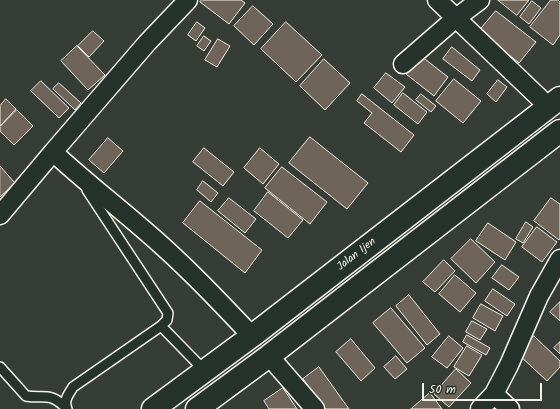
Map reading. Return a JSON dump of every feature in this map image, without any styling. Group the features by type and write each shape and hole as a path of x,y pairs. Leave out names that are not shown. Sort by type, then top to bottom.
{"street":[{"path":"0,216 147,43 188,0"},
{"path":"437,0 554,103"},
{"path":"403,64 456,18 480,0"},
{"name":"Jalan Ijen","path":"153,409 252,336 554,103"},
{"path":"197,409 269,356 560,131"},
{"path":"53,152 144,230 213,295 252,336 315,409"},
{"path":"480,409 494,394 509,365 539,296 560,259"},
{"path":"494,394 510,409"}],"lane":[{"path":"66,408 66,397 74,387 161,326 167,320 168,313 77,174"},
{"path":"161,326 204,371"},
{"path":"0,367 26,396 49,396 57,399 66,408"}],"building":[{"path":"202,0 241,0 245,3 229,24 200,2"},
{"path":"498,0 529,0 517,15"},
{"path":"551,0 558,0 560,2 560,35 553,45 530,27"},
{"path":"532,1 541,8 529,24 520,17"},
{"path":"253,6 273,24 254,45 234,26"},
{"path":"496,11 536,42 519,63 479,31"},
{"path":"197,22 205,28 196,41 188,35"},
{"path":"286,22 322,55 296,82 261,49"},
{"path":"93,31 104,41 89,57 78,46"},
{"path":"204,36 211,41 204,51 197,46"},
{"path":"218,39 230,46 217,67 205,60"},
{"path":"77,46 105,75 88,90 61,61"},
{"path":"452,47 480,70 472,81 443,59"},
{"path":"421,56 448,77 434,96 406,74"},
{"path":"324,59 350,83 325,110 300,86"},
{"path":"386,73 405,87 392,103 374,88"},
{"path":"454,79 481,101 463,123 436,101"},
{"path":"498,80 507,87 496,102 487,94"},
{"path":"41,81 69,108 59,118 31,91"},
{"path":"59,83 81,103 75,110 53,89"},
{"path":"403,93 427,112 418,124 394,105"},
{"path":"362,94 414,135 401,152 364,123 372,113 357,101"},
{"path":"421,94 436,106 431,112 416,100"},
{"path":"6,99 16,109 0,126 0,106"},
{"path":"17,110 33,126 14,145 0,131 0,127"},
{"path":"310,137 368,183 347,209 289,163"},
{"path":"108,138 123,151 104,173 89,160"},
{"path":"204,148 234,172 223,186 193,162"},
{"path":"260,148 279,164 263,184 244,168"},
{"path":"0,166 15,183 0,197"},
{"path":"282,167 327,202 310,224 265,188"},
{"path":"203,181 218,193 211,202 197,190"},
{"path":"268,192 303,220 288,238 254,211"},
{"path":"229,198 256,219 245,233 218,211"},
{"path":"551,198 560,204 559,240 534,221"},
{"path":"200,201 262,250 245,273 183,223"},
{"path":"526,222 533,227 523,243 516,239"},
{"path":"488,223 516,242 505,260 476,241"},
{"path":"537,227 557,242 542,262 522,247"},
{"path":"471,239 495,262 476,283 451,259"},
{"path":"444,260 455,271 435,292 423,282"},
{"path":"502,265 519,277 509,290 492,278"},
{"path":"455,275 476,293 460,312 439,294"},
{"path":"493,289 515,304 507,316 485,301"},
{"path":"409,295 440,334 427,345 396,306"},
{"path":"560,302 560,321 550,312"},
{"path":"481,304 503,316 495,331 473,318"},
{"path":"391,308 425,348 407,363 373,323"},
{"path":"472,321 487,329 480,340 466,332"},
{"path":"467,335 490,348 486,355 463,342"},
{"path":"449,336 463,348 447,368 432,357"},
{"path":"534,336 560,361 560,367 547,381 518,354"},
{"path":"351,339 375,368 361,381 336,352"},
{"path":"560,342 560,354 554,348"},
{"path":"467,346 482,355 469,376 454,367"},
{"path":"396,356 407,369 395,379 384,367"},
{"path":"319,367 349,409 325,409 303,379"},
{"path":"456,369 471,383 449,407 434,394"},
{"path":"283,388 297,409 269,409 264,401"},
{"path":"430,393 442,409 411,409"}]}
